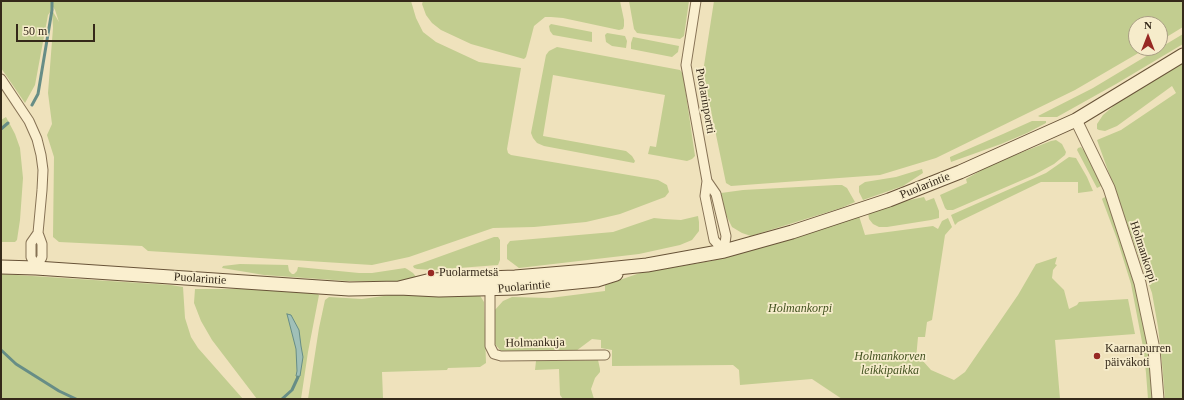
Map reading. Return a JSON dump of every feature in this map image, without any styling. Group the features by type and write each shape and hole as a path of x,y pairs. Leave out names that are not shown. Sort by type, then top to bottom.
{"main road":[{"name":"Puolarintie","path":"1,268 36,268 349,289 400,288 439,290 490,284 516,288 597,280 647,265 724,251 792,232 889,200 960,172 1076,120 1183,55"}],"street":[{"name":"Puolarinportti","path":"696,1 686,65 707,181 704,196 714,240 724,251"},
{"path":"1,79 29,121 37,139 41,156 43,170 38,233 42,244 42,258 36,268"},
{"name":"Holmankorpi","path":"1076,120 1109,188 1140,283 1154,349 1158,399"},
{"name":"Puolarinportti","path":"707,181 716,194 726,236 724,251"},
{"name":"Holmankuja","path":"490,284 490,346 494,354 501,356 605,354"}],"green space":[{"path":"1,1 411,1 416,18 423,32 436,42 479,62 521,68 507,149 508,153 511,155 658,180 667,185 669,192 665,197 620,214 586,222 534,227 493,228 409,257 372,265 148,251 142,246 59,242 53,237 54,157 47,135 52,124 48,93 53,28 52,10 59,22 51,3 51,11 48,15 35,85 25,103 1,68"},
{"path":"423,1 620,1 624,26 623,29 619,30 563,18 545,17 534,26 526,57 524,59 471,44 441,30 432,23 426,15 422,4"},
{"path":"629,1 689,1 684,36 680,39 637,33 634,29"},
{"path":"714,1 1183,1 1183,27 1168,36 1168,16 1128,16 1128,56 1133,56 1075,90 936,158 880,175 731,186 726,183 703,72"},
{"path":"551,24 592,32 592,42 553,35 549,26"},
{"path":"607,33 625,36 627,41 626,48 612,46 606,42 605,35"},
{"path":"1183,34 1183,44 1168,53 1168,43"},
{"path":"633,37 679,46 678,52 672,57 631,49"},
{"path":"557,47 680,70 683,74 695,156 687,161 648,154 650,146 656,147 665,95 553,75 543,136 626,151 635,161 634,163 544,146 537,143 531,133 546,55 549,51"},
{"path":"1146,56 1163,56 1057,117 1038,116 1093,88"},
{"path":"1183,59 1183,399 1165,399 1158,327 1152,293 1097,140 1121,130 1176,93 1172,86 1117,126 1105,131 1097,129 1097,124 1103,115 1123,98"},
{"path":"6,117 15,134 20,148 23,178 20,220 17,240 15,242 1,242 1,120"},
{"path":"1032,121 1046,121 1046,123 1001,144 951,162 950,157"},
{"path":"1056,140 1062,144 1066,152 1065,155 1054,164 1034,175 953,210 947,210 945,208 940,195 967,183 966,179 992,164"},
{"path":"1081,147 1090,158 1103,185 1097,188 1077,150"},
{"path":"1069,157 1076,158 1093,191 1078,193 1078,182 1041,182 958,222 955,225 951,215 1046,173"},
{"path":"922,169 923,173 903,186 863,200 859,192 859,186 865,182 896,177"},
{"path":"842,185 847,188 855,202 841,208 751,236 732,227 724,211 719,195 721,193 743,190"},
{"path":"1108,196 1136,281 1151,349 1154,399 1148,399 1143,347 1131,284 1117,239 1102,199"},
{"path":"924,197 926,201 934,198 939,211 939,218 887,227 879,227 873,224 869,219 868,212 886,205"},
{"path":"698,216 699,231 692,240 680,245 639,254 519,268 507,259 507,245 510,241 613,232 654,218 681,220"},
{"name":"Holmankorpi","path":"859,216 865,235 933,226 938,229 942,221 948,218 952,227 945,235 932,320 927,322 925,337 918,337 916,359 922,360 931,370 954,380 965,372 1018,295 1036,264 1057,257 1055,264 1057,265 1053,270 1052,278 1064,290 1069,309 1077,305 1079,302 1128,299 1135,334 1055,340 1060,399 842,399 812,379 740,385 739,370 733,365 612,366 612,350 601,348 601,340 592,339 576,351 506,353 500,350 495,344 494,311 503,301 512,297 550,298 605,291 605,285 640,273 711,261"},
{"path":"494,237 498,237 500,240 500,260 498,265 433,270 417,269 413,266 415,265"},
{"path":"240,264 288,265 289,271 292,274 297,271 298,267 359,273 372,273 405,268 413,273 417,278 405,281 347,281 264,275 222,268 223,266"},
{"path":"1,274 183,287 185,318 191,337 198,348 243,399 1,399"},
{"path":"195,289 287,289 312,291 319,295 301,399 257,399 212,340 201,321 194,303"},
{"path":"479,294 484,302 486,363 480,367 448,368 447,370 382,372 383,398 381,399 308,399 319,328 325,300 329,297 362,299 391,295"},
{"path":"598,360 600,372 595,378 591,389 594,399 563,399 560,395 559,369 535,370 536,361"}],"water":[{"path":"287,314 291,315 299,330 303,357 300,376 298,377 296,376 296,349"}],"waterway":[{"path":"32,105 38,94 52,10 52,1"},
{"path":"1,129 8,123"},
{"path":"1,350 16,364 59,391 76,399"},
{"path":"282,399 292,390 298,377"}],"place":[{"name":"Puolarmetsä","path":"431,273"},
{"name":"Kaarnapurren päiväkoti","path":"1097,356"}],"park label":[{"name":"Holmankorven leikkipaikka","path":"890,364"}]}
